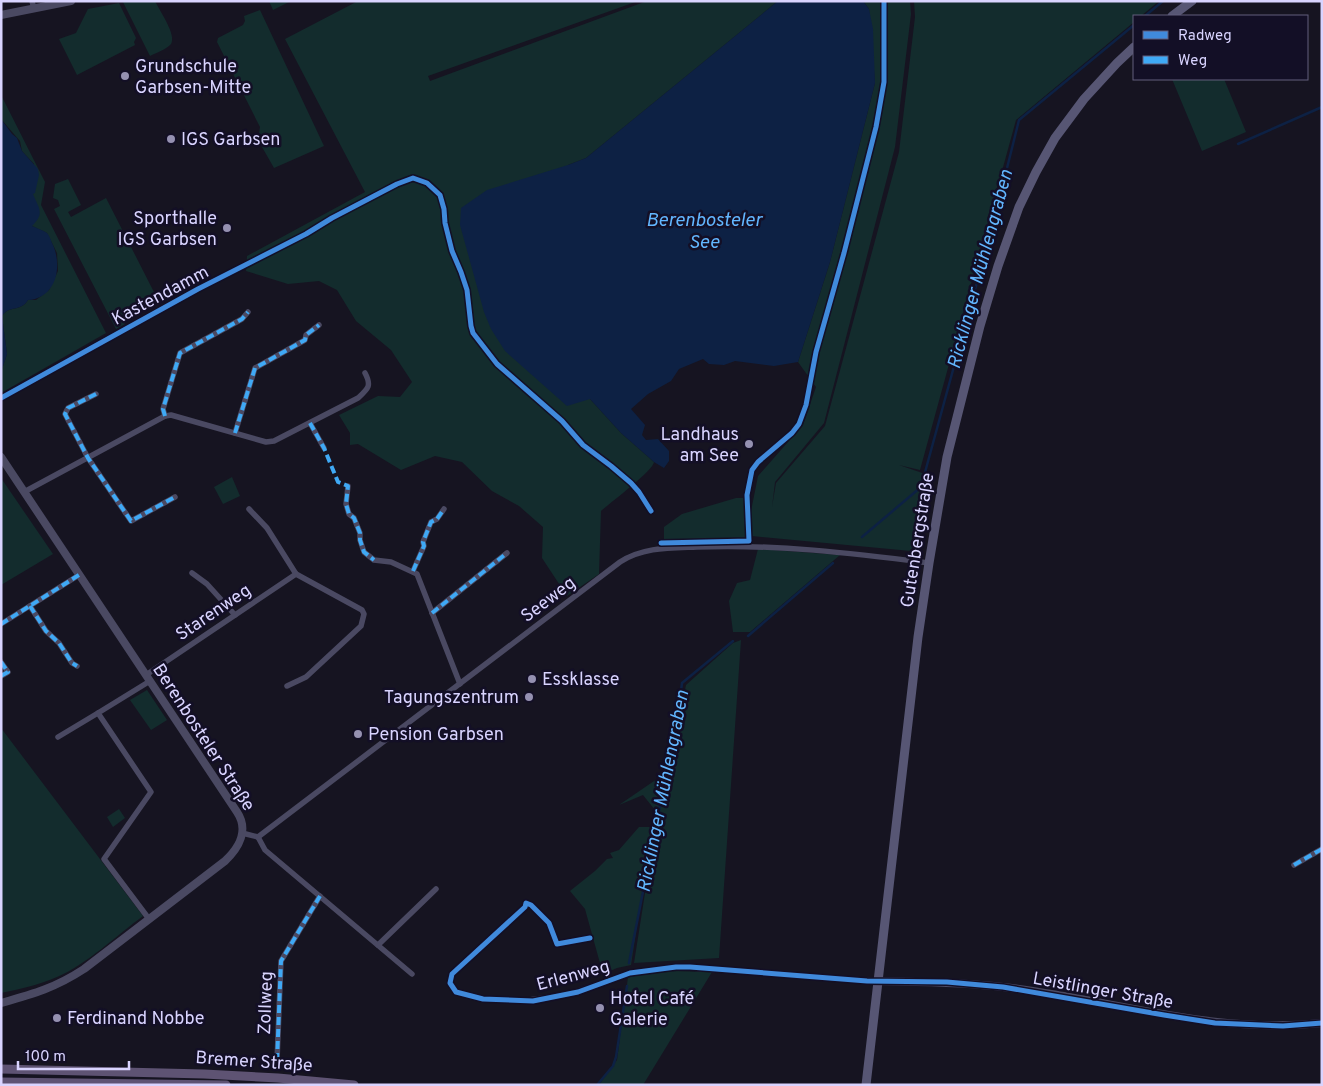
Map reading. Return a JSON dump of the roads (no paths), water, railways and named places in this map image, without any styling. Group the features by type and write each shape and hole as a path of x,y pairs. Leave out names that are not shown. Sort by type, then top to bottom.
{"main road":[{"path":"1173,15 1192,1"},
{"name":"Gutenbergstraße","path":"865,1082 918,637 929,562 947,457 977,336 998,266 1019,208 1036,172 1055,138 1084,99 1133,48"},
{"name":"Bremer Straße","path":"1,1069 204,1074 354,1085"},
{"name":"Bremer Straße","path":"1,1082 226,1085"}],"street":[{"path":"1,15 33,5 71,1"},
{"name":"Kastendamm","path":"1,398 198,289 306,234 332,218"},
{"path":"165,416 163,409 180,353 242,319 248,312"},
{"path":"234,433 255,368 305,340 306,335 319,325"},
{"path":"24,492 165,416 171,415 270,442 358,398 368,389 369,381 365,373"},
{"path":"96,394 68,408 66,412 88,458 131,522 175,498"},
{"path":"310,423 324,448"},
{"name":"Berenbosteler Straße","path":"1,457 242,822 242,834 238,847 225,862 69,979 47,990 1,1003"},
{"path":"348,486 346,504 349,514 354,518 360,533 364,552 374,560 392,562 414,571 420,579 460,684"},
{"path":"249,509 267,528 296,574 362,610 364,619 360,626 306,677 287,686"},
{"path":"414,571 424,546 423,542 432,522 437,519 444,509"},
{"name":"Seeweg","path":"258,837 620,562 635,553 661,549 748,546 832,551 929,562"},
{"path":"432,613 507,553"},
{"path":"192,573 207,584 236,615"},
{"name":"Starenweg","path":"58,737 98,713 296,574"},
{"path":"1,624 79,575"},
{"path":"30,606 46,631 59,642 72,663 77,666"},
{"path":"1,662 8,672 1,676"},
{"path":"98,713 151,792 104,859 149,919"},
{"path":"242,834 258,837 265,850 412,974"},
{"path":"1294,865 1322,849"},
{"path":"378,945 436,889"},
{"name":"Zollweg","path":"277,1061 281,960 320,896"},
{"name":"Erlenweg","path":"590,938 557,944 549,923 531,905 526,903 525,907 452,974 450,983 456,992 473,997 521,1002 550,999 571,994 630,973 676,967 878,981"},
{"name":"Leistlinger Straße","path":"878,981 947,982 1003,987 1214,1022 1282,1026 1322,1023"}],"water":[{"name":"Berenbosteler See","path":"778,1 863,1 869,9 873,29 875,83 830,262 798,362 774,366 735,361 724,365 709,364 703,359 679,369 671,381 648,394 631,409 645,425 642,435 646,440 658,439 669,451 669,461 664,468 654,462 621,433 590,399 567,406 505,351 491,329 484,312 460,225 461,208 487,190 586,158"},
{"path":"1,119 17,138 22,151 38,169 39,175 35,193 33,194 40,214 32,226 44,231 51,239 57,261 57,270 55,279 46,293 38,298 28,300 22,306 8,311 2,316 7,354 1,372"}],"waterway":[{"name":"Ricklinger Mühlengraben","path":"1146,15 1163,1"},
{"name":"Ricklinger Mühlengraben","path":"862,537 921,487 994,220 1019,120 1133,26"},
{"path":"1238,144 1322,107"},
{"name":"Ricklinger Mühlengraben","path":"748,636 833,563"},
{"name":"Ricklinger Mühlengraben","path":"629,963 678,714 682,683 733,641"},
{"name":"Ricklinger Mühlengraben","path":"597,1085 613,1066 616,1057 627,986"}],"place":[{"name":"Grundschule Garbsen-Mitte","path":"125,76"},
{"name":"IGS Garbsen","path":"171,139"},
{"name":"Sporthalle IGS Garbsen","path":"227,228"},
{"name":"Landhaus am See","path":"749,444"},
{"name":"Essklasse","path":"532,679"},
{"name":"Tagungszentrum","path":"529,697"},
{"name":"Pension Garbsen","path":"358,734"},
{"name":"Hotel Café Galerie","path":"600,1008"},
{"name":"Ferdinand Nobbe","path":"57,1018"}]}
